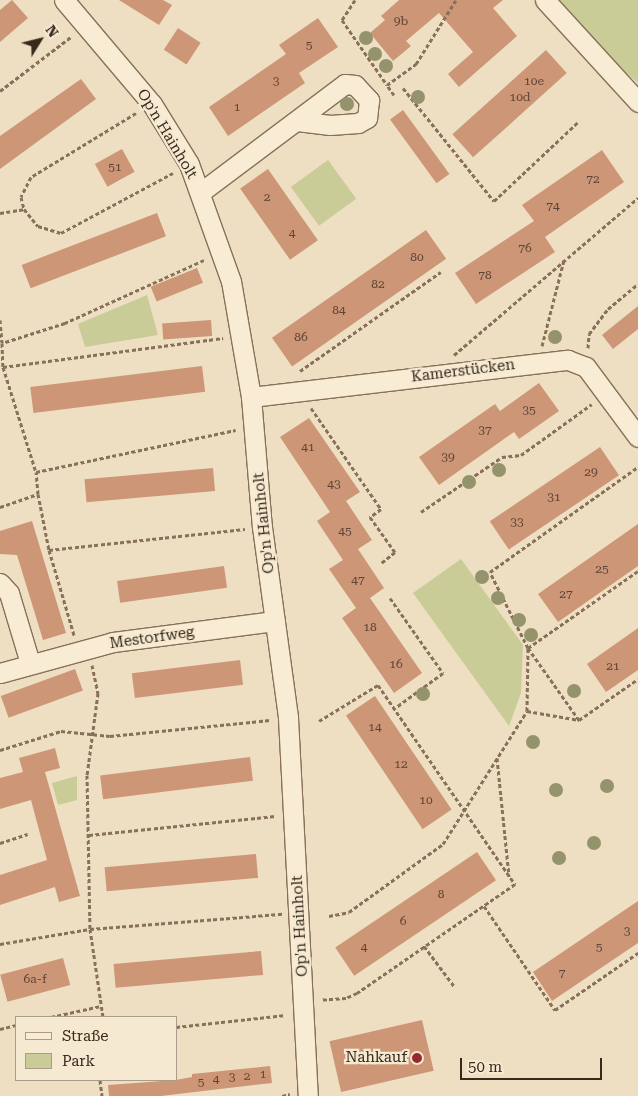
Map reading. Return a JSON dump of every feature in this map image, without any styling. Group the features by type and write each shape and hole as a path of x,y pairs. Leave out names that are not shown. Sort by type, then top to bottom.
{"street":[{"name":"Op'n Hainholt","path":"64,0 152,104 189,164 201,192 231,281 252,398 262,527 288,718 300,913 310,1006 308,1096"},
{"path":"545,0 638,102"},
{"path":"201,192 299,121"},
{"name":"Kamerstücken","path":"252,398 538,361 568,360 586,367"},
{"path":"586,367 638,437"},
{"path":"0,583 9,593 30,663"},
{"name":"Mestorfweg","path":"0,673 30,663 113,642 275,621"}],"path":[{"path":"355,0 342,20 394,95"},
{"path":"387,85 416,64 456,0"},
{"path":"0,91 87,25"},
{"path":"403,88 494,201 578,122"},
{"path":"152,104 64,154 30,177 21,197 24,209 38,226 61,233 189,164"},
{"path":"448,372 447,361 638,198"},
{"path":"0,213 24,209"},
{"path":"2,343 64,323 222,252"},
{"path":"538,361 564,260"},
{"path":"297,374 441,272"},
{"path":"586,367 589,334 608,308 638,284"},
{"path":"0,320 3,367 36,472 38,494 49,550 98,693 87,775 90,929 102,1016"},
{"path":"3,367 241,336"},
{"path":"304,392 308,403 381,509 370,517 395,552 380,564"},
{"path":"421,512 502,457 521,455 606,394"},
{"path":"36,472 255,426"},
{"path":"579,720 528,648 490,572 638,467"},
{"path":"0,507 38,494"},
{"path":"49,550 262,527"},
{"path":"528,648 638,571"},
{"path":"390,598 444,672 395,708"},
{"path":"329,916 349,912 443,844 527,711 528,648"},
{"path":"527,711 579,720 638,679"},
{"path":"178,1027 310,1006 346,998 357,993 515,884 378,685 319,721"},
{"path":"0,750 61,731 110,736 288,718"},
{"path":"497,758 509,876"},
{"path":"89,834 293,814"},
{"path":"0,843 28,834"},
{"path":"484,906 555,1010 638,953"},
{"path":"0,944 90,929 300,913"},
{"path":"424,946 454,986"},
{"path":"56,1016 101,1006"},
{"path":"0,1029 15,1025"},
{"path":"100,1081 102,1096"}],"green space":[{"path":"545,0 638,0 638,83"},
{"path":"328,160 356,199 319,226 291,187"},
{"path":"147,295 158,335 85,347 78,324"},
{"path":"461,559 523,645 521,693 509,726 413,593"},
{"path":"77,776 77,800 58,805 52,783"}],"building":[{"path":"12,0 28,18 0,42 0,10"},
{"path":"119,0 163,0 172,5 159,25"},
{"path":"399,0 503,0 493,8 517,36 459,87 448,74 473,52 439,13 406,41 411,46 393,61 370,33 385,20 381,16"},
{"path":"318,18 338,47 299,73 305,83 228,136 209,107 286,54 279,45"},
{"path":"178,28 201,43 186,65 164,50"},
{"path":"546,50 567,73 473,157 452,134"},
{"path":"81,79 96,99 0,169 0,136"},
{"path":"403,110 449,174 436,183 390,119"},
{"path":"122,149 135,172 107,187 95,164"},
{"path":"602,150 624,182 545,237 555,252 476,304 455,273 534,221 522,205"},
{"path":"268,169 318,240 290,260 240,189"},
{"path":"157,213 166,236 31,288 22,265"},
{"path":"426,230 446,259 292,367 272,338"},
{"path":"197,268 203,283 157,302 151,287"},
{"path":"638,306 638,329 613,349 602,335"},
{"path":"211,320 212,336 163,339 162,323"},
{"path":"202,366 205,392 33,413 30,387"},
{"path":"539,383 559,411 519,439 514,432 439,485 419,457 495,404 500,411"},
{"path":"309,418 360,492 346,501 372,540 358,549 384,588 370,598 422,673 394,693 342,618 356,608 329,569 343,560 317,521 330,512 280,437"},
{"path":"600,447 619,475 509,550 490,521"},
{"path":"213,468 215,491 86,502 84,479"},
{"path":"32,521 66,633 43,640 17,555 0,554 0,531"},
{"path":"638,524 638,566 558,622 538,594"},
{"path":"224,566 227,588 120,603 117,581"},
{"path":"638,628 638,670 606,692 587,664"},
{"path":"240,660 243,685 135,698 132,673"},
{"path":"75,669 83,691 9,718 1,696"},
{"path":"375,696 452,810 423,829 346,716"},
{"path":"55,748 60,768 45,772 80,896 59,902 55,887 0,905 0,875 47,860 31,800 0,809 0,778 23,772 19,758"},
{"path":"250,757 253,781 103,799 100,775"},
{"path":"477,852 496,880 354,976 335,948"},
{"path":"256,854 258,878 107,891 105,867"},
{"path":"638,901 638,943 552,1001 533,972"},
{"path":"261,951 263,975 116,988 114,964"},
{"path":"63,958 70,985 7,1002 0,975"},
{"path":"422,1020 434,1071 341,1092 329,1041"},
{"path":"270,1066 272,1083 161,1096 109,1096 108,1085 178,1081 192,1077 192,1074"}],"place":[{"name":"Nahkauf","path":"417,1058"}]}
